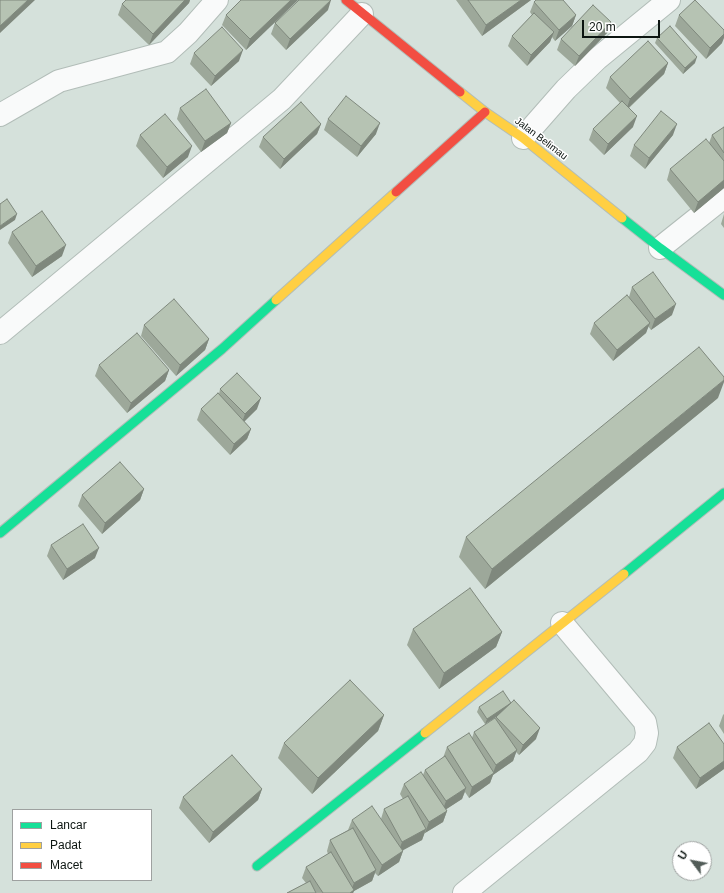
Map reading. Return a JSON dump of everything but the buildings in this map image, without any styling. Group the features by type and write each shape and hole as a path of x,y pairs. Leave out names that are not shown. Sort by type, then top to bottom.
{"street":[{"path":"0,115 59,81 167,52 188,33 217,0"},
{"name":"Jalan Belimau","path":"346,0 485,112 523,138 660,248 724,295"},
{"path":"523,138 566,90 597,59 669,0"},
{"path":"0,333 282,99 362,14"},
{"path":"0,533 222,349 485,112"},
{"path":"660,248 724,196"},
{"path":"257,866 724,493"},
{"path":"464,893 638,752 646,743 647,733 645,722 562,623"}],"traffic: fast":[{"path":"622,218 724,295"},
{"path":"0,533 222,349 276,300"},
{"path":"624,574 724,493"},
{"path":"257,866 425,733"}],"traffic: slow":[{"path":"460,92 485,112 523,138 622,218"},
{"path":"276,300 396,192"},
{"path":"425,733 624,574"}],"traffic: jam":[{"path":"346,0 460,92"},
{"path":"396,192 485,112"}]}
